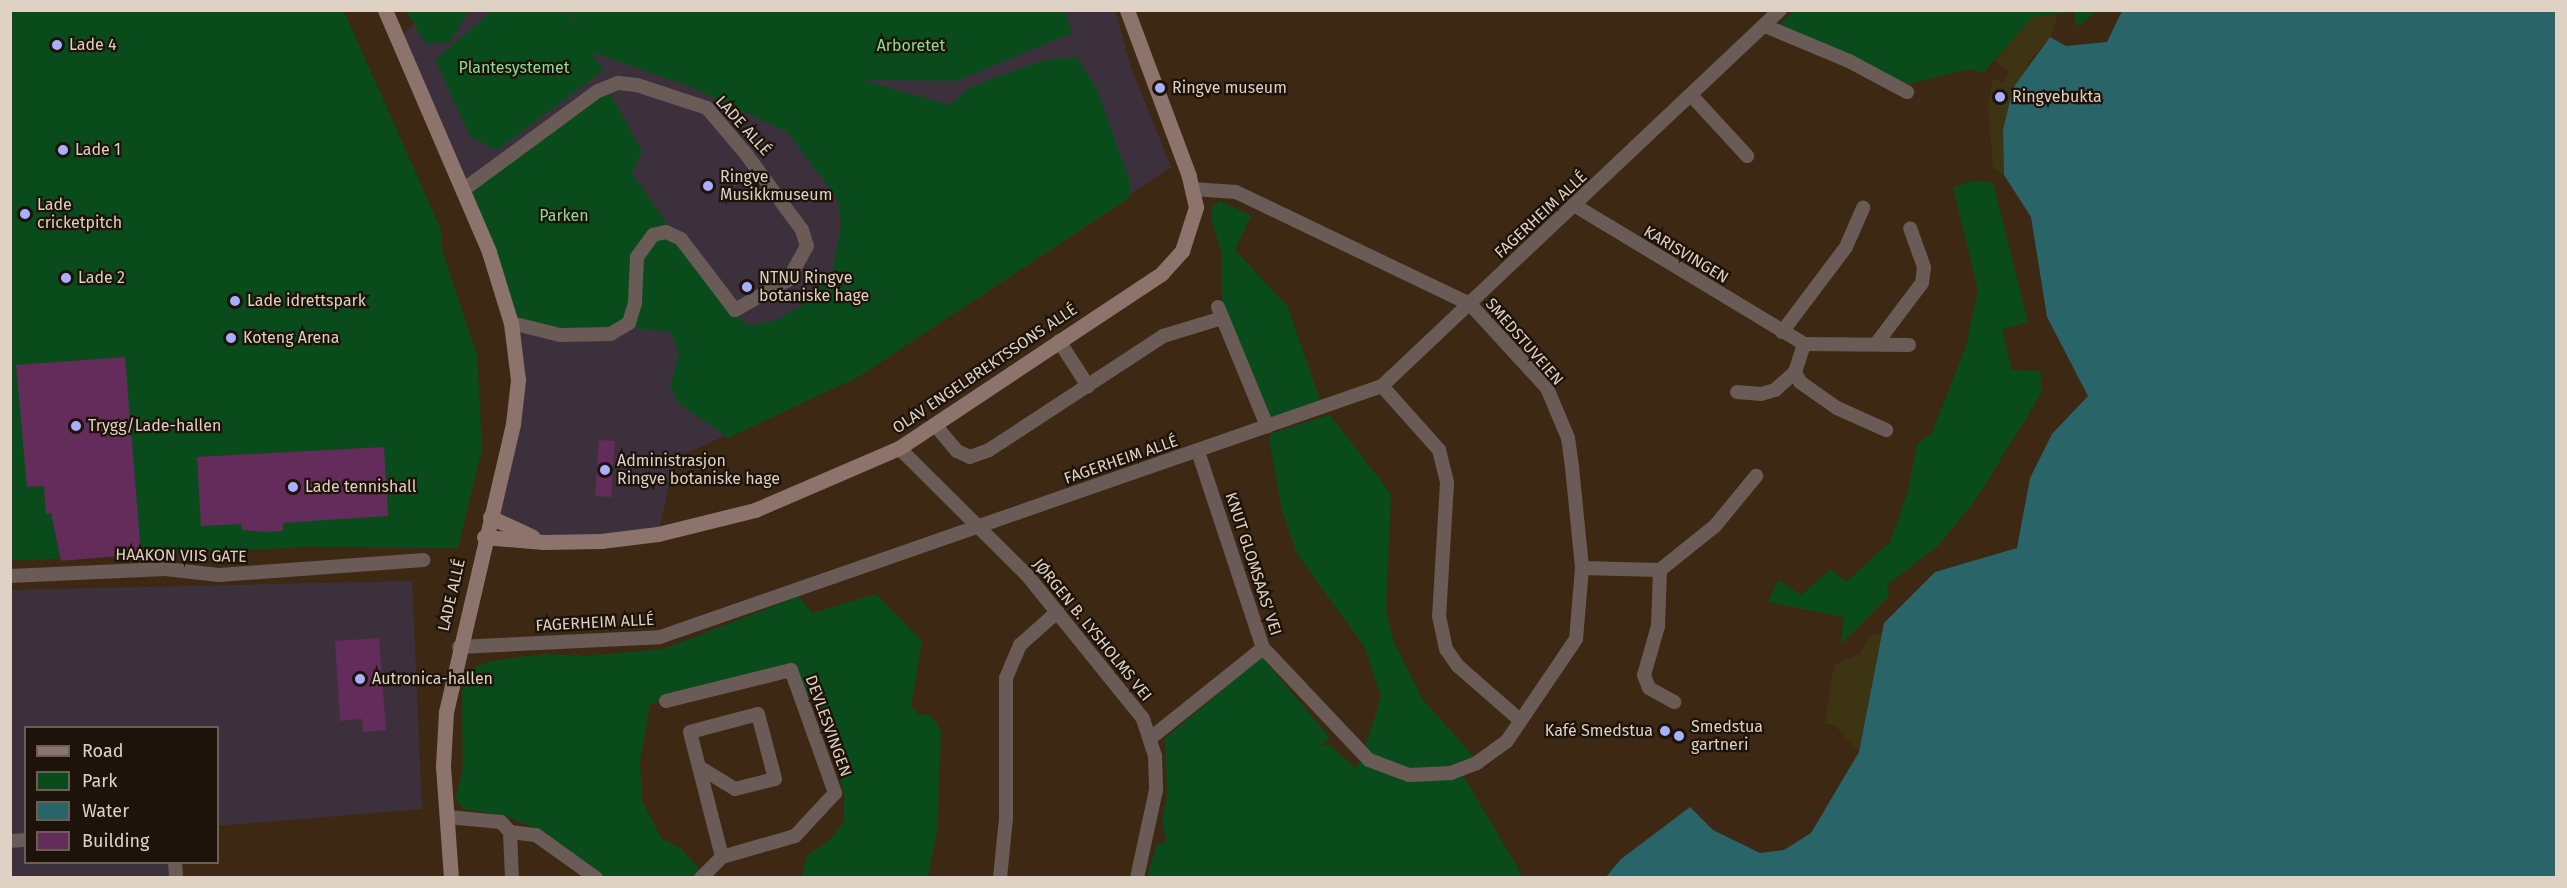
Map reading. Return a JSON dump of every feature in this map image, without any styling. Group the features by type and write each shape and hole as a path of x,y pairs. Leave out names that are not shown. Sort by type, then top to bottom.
{"street":[{"name":"LADE ALLÉ","path":"385,10 489,252 511,323 516,391 490,517 459,647 444,741 451,878"},
{"name":"OLAV ENGELBREKTSSONS ALLÉ","path":"484,537 544,542 657,534 755,510 899,448 1172,263 1195,222 1192,189 1127,10"},
{"name":"FAGERHEIM ALLÉ","path":"459,647 660,637 980,528 1382,386 1780,10"},
{"path":"1765,26 1850,61 1907,92"},
{"name":"LADE ALLÉ","path":"463,190 598,91 618,83 637,85 706,108 746,154 802,230 807,246 788,280 735,310 681,239 666,232 653,235 637,257 635,303 629,323 611,334 560,334 511,323"},
{"path":"1691,95 1747,156"},
{"name":"SMEDSTUVEIEN","path":"1192,189 1236,192 1470,304 1547,388 1568,438 1582,568 1576,639 1520,720"},
{"name":"KARISVINGEN","path":"1575,205 1804,344 1909,345"},
{"path":"1782,332 1846,247 1863,208"},
{"path":"1876,344 1922,283 1924,267 1910,228"},
{"path":"935,425 957,451 970,457 1088,386 1163,336 1218,313 1268,426"},
{"path":"1059,341 1088,386"},
{"path":"1737,392 1761,394 1775,390 1795,372 1804,344"},
{"path":"1795,372 1800,381 1837,408 1886,430"},
{"path":"1382,386 1439,450 1447,483 1439,616 1446,649 1458,666 1520,720"},
{"name":"JØRGEN B. LYSHOLMS VEI","path":"899,448 980,528 1057,612 1143,719 1152,737 1156,790 1137,878"},
{"name":"KNUT GLOMSAAS' VEI","path":"1198,451 1263,648 1369,760 1409,775 1451,773 1476,763 1507,741 1520,720"},
{"path":"1582,568 1660,570 1715,526 1756,476"},
{"name":"OLAV ENGELBREKTSSONS ALLÉ","path":"490,517 544,542"},
{"name":"HAAKON VIIS GATE","path":"10,576 165,569 219,575 423,560"},
{"path":"1660,570 1658,626 1644,675 1649,688 1674,702"},
{"path":"1000,878 1006,818 1006,678 1020,645 1057,612"},
{"path":"1152,737 1263,648"},
{"name":"DEVLESVINGEN","path":"666,701 790,670 835,793 795,836 722,857 701,878"},
{"path":"699,766 735,789 775,779 758,714 690,732 722,857"},
{"path":"448,817 496,820 510,832 536,835 596,878"},
{"path":"510,832 512,878"}],"shaded area":[{"name":"NTNU Ringve botaniske hage","path":"428,10 1115,11 1133,73 1171,167 860,376 675,458 658,534 544,542 490,517 513,424 511,323 398,40"},
{"path":"412,581 422,809 219,826 219,726 24,726 24,864 182,864 183,877 11,877 10,590"}],"green space":[{"path":"1794,10 2095,10 2096,12 2077,27 2073,12 2033,17 1983,73 1969,69 1908,84 1777,27"},
{"name":"Lade idrettspark","path":"10,11 344,11 442,232 441,248 477,355 482,449 458,548 304,547 11,561"},
{"path":"406,11 469,11 450,42 426,44"},
{"path":"492,11 568,11 577,27 570,11 1065,11 1072,33 957,81 862,80 950,105 969,88 991,79 1045,60 1077,57 1097,89 1130,182 1130,197 860,376 728,438 678,403 670,386 679,355 671,332 622,327 629,323 637,257 666,232 747,326 777,320 801,306 826,277 831,279 841,225 837,198 787,132 688,86 591,52 604,70 496,151 470,136 435,60"},
{"name":"Parken","path":"607,88 642,151 632,173 669,226 651,231 625,320 610,330 562,332 517,321 505,275 471,199 483,177"},
{"path":"1975,180 1993,183 2028,322 2002,330 2012,370 2040,371 2042,392 1977,498 1939,545 1887,585 1889,596 1841,644 1844,617 1768,602 1778,580 1801,595 1831,569 1846,582 1890,542 1908,492 1917,444 1932,433 1966,346 1978,290 1953,188"},
{"path":"1220,201 1251,216 1235,250 1288,307 1321,403 1272,419 1222,301 1222,255 1211,217 1212,207"},
{"path":"1330,415 1391,494 1386,610 1394,642 1423,700 1476,759 1457,765 1523,877 1147,878 1157,844 1166,843 1162,819 1167,799 1165,738 1262,657 1330,738 1317,748 1329,744 1356,769 1365,748 1381,697 1364,646 1297,554 1282,510 1270,445 1270,434"},
{"path":"876,594 922,641 911,707 918,714 932,716 941,731 937,830 928,877 801,877 808,855 828,842 844,822 844,795 829,733 793,668 650,704 640,760 642,801 662,839 680,848 707,877 589,877 560,845 531,827 506,816 464,809 455,799 463,771 462,693 467,671 490,661 545,654 586,656 664,649 799,596 812,613"}],"sand":[{"name":"Ringvebukta","path":"2058,15 2050,37 2029,61 2003,130 2004,175 1993,168 1988,106 1993,78 2003,83 2010,72 1995,61 2032,17"},
{"path":"1882,633 1859,752 1835,726 1825,723 1834,665 1861,653 1868,637"}],"water":[{"path":"2122,11 2556,11 2556,877 1606,877 1621,859 1690,807 1713,830 1760,853 1784,850 1811,833 1859,752 1884,623 1935,572 2017,548 2030,478 2052,434 2088,396 2047,317 2031,217 2004,175 2003,130 2013,88 2050,37 2066,46 2107,42"}],"building":[{"name":"Trygg/Lade-hallen","path":"125,357 141,554 61,561 51,513 46,514 44,486 27,487 16,365"},
{"name":"Administrasjon Ringve botaniske hage","path":"599,440 615,441 611,497 595,496"},
{"name":"Lade tennishall","path":"384,447 388,516 283,523 283,531 265,532 242,530 241,524 201,526 197,457"},
{"name":"Autronica-hallen","path":"379,638 386,730 363,732 362,719 340,721 335,641"}],"place":[{"name":"Lade 4","path":"57,45"},
{"name":"Ringve museum","path":"1160,88"},
{"name":"Ringvebukta","path":"2000,97"},
{"name":"Lade 1","path":"63,150"},
{"name":"Ringve Musikkmuseum","path":"708,186"},
{"name":"Lade cricketpitch","path":"25,214"},
{"name":"Lade 2","path":"66,278"},
{"name":"NTNU Ringve botaniske hage","path":"747,287"},
{"name":"Lade idrettspark","path":"235,301"},
{"name":"Koteng Arena","path":"231,338"},
{"name":"Trygg/Lade-hallen","path":"76,426"},
{"name":"Administrasjon Ringve botaniske hage","path":"605,470"},
{"name":"Lade tennishall","path":"293,487"},
{"name":"Autronica-hallen","path":"360,679"},
{"name":"Kafé Smedstua","path":"1665,731"},
{"name":"Smedstua gartneri","path":"1679,736"}],"park label":[{"name":"Arboretet","path":"911,46"},
{"name":"Plantesystemet","path":"514,68"}]}
